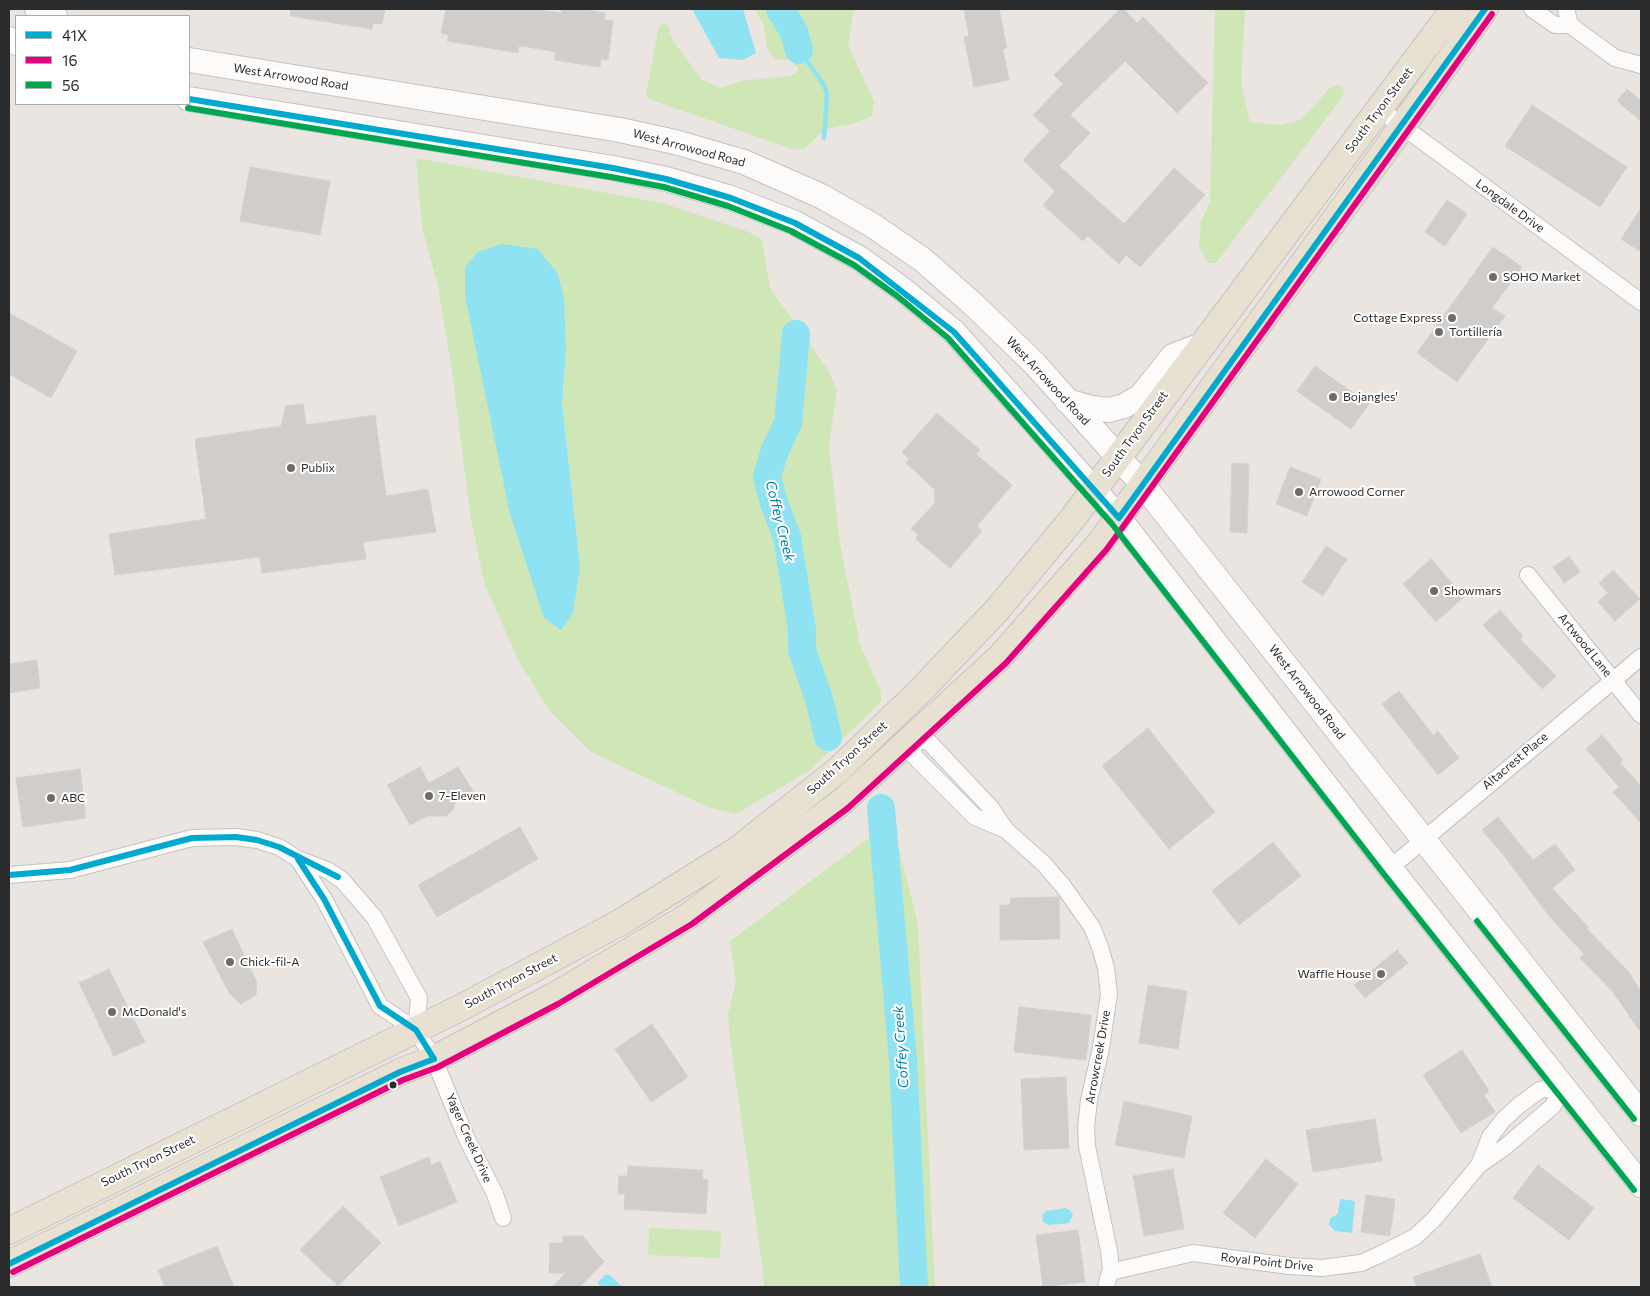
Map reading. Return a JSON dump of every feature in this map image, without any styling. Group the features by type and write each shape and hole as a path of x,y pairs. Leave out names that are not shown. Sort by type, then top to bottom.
{"main road":[{"path":"37,9 52,15"},
{"name":"South Tryon Street","path":"9,1231 310,1080 416,1030 621,922 737,850 838,770 921,690 998,608 1094,490 1454,9"},
{"path":"9,1264 400,1072 434,1059 554,996 687,917 842,802 975,681 1015,641 1119,518 1402,127 1485,9"},
{"name":"West Arrowood Road","path":"190,60 620,130 675,142 744,162 848,210 923,260 974,304 1035,364 1143,485 1641,1114"},
{"path":"190,99 613,168 666,179 730,198 795,222 859,258 926,308 954,332 1119,518 1390,868 1641,1185"},
{"path":"1067,401 1092,408 1109,410 1124,406 1141,396 1173,356 1202,345"}],"street":[{"path":"1532,9 1555,25 1570,25 1614,58 1641,66"},
{"path":"1566,9 1570,25"},
{"name":"Longdale Drive","path":"1379,109 1641,302"},
{"name":"Artwood Lane","path":"1528,575 1641,715"},
{"name":"Altacrest Place","path":"1390,868 1641,656"},
{"name":"Arrowcreek Drive","path":"912,737 914,756 976,817 1006,830 1044,864 1076,902 1092,927 1106,968 1109,994 1101,1048 1089,1100 1086,1127 1089,1154 1110,1251 1108,1280"},
{"path":"9,874 70,870 192,838 236,836 279,847 298,858 327,870 342,880 374,917 419,998 416,1030 380,1006 324,899 298,858"},
{"name":"Yager Creek Drive","path":"416,1030 434,1059 466,1137 494,1194 503,1218"},
{"name":"Royal Point Drive","path":"1479,1165 1490,1137 1503,1120 1540,1090 1561,1086"},
{"name":"Royal Point Drive","path":"1108,1280 1166,1258 1193,1253 1289,1266 1322,1268 1361,1263 1415,1237 1447,1205 1479,1165 1505,1147 1553,1106 1561,1086"}],"green space":[{"path":"755,9 854,9 848,45 874,101 872,116 855,123 831,128 820,134 804,149 795,150 647,97 646,93 659,26 664,23 668,26 673,41 702,80 721,88 741,81 790,76 796,73 798,68 790,60 776,59 767,50 764,26"},
{"path":"1215,9 1245,9 1241,83 1250,122 1280,125 1301,120 1330,88 1337,85 1343,87 1344,92 1341,99 1216,263 1208,263 1199,246 1201,222 1210,201"},
{"path":"416,158 662,203 749,232 762,240 770,288 828,370 837,390 829,445 840,544 860,644 881,692 881,702 810,770 736,814 708,807 591,752 549,710 517,658 484,582 470,513 452,371 438,286 422,228","holes":["465,296 566,351 562,402 580,567 472,327"]},
{"path":"892,821 918,924 935,1287 764,1287 730,1040 728,1014 736,982 730,941"},
{"path":"649,1228 721,1231 720,1258 648,1255"}],"water":[{"path":"692,9 743,9 756,53 743,60 719,58"},
{"path":"502,244 538,249 558,274 564,299 566,351 562,402 580,567 573,613 561,630 544,618 510,514 465,296 465,267 478,252"},
{"path":"1340,1199 1355,1201 1352,1233 1335,1231 1329,1225 1330,1218 1338,1214"},
{"path":"1066,1208 1073,1215 1069,1223 1048,1225 1043,1222 1042,1215 1046,1211"},
{"path":"605,1275 610,1275 622,1287 602,1287 597,1283"}],"building":[{"path":"291,9 385,9 382,24 373,23 372,29 290,16"},
{"path":"446,9 534,9 561,13 562,9 580,9 605,13 604,20 613,21 608,60 601,59 600,67 554,60 556,52 528,47 519,46 518,53 447,41 449,35 441,33"},
{"path":"964,9 999,9 1007,48 1003,49 1009,80 974,87 964,37 969,36"},
{"path":"1120,9 1124,9 1137,23 1143,17 1208,83 1177,113 1125,61 1070,115 1090,133 1059,166 1124,224 1174,168 1205,195 1140,267 1126,255 1119,264 1088,236 1083,241 1043,205 1055,191 1023,160 1050,131 1033,115 1063,84 1054,75"},
{"path":"1627,89 1641,101 1641,121 1617,101"},
{"path":"1532,105 1627,167 1600,207 1505,146"},
{"path":"250,167 330,181 320,235 240,221"},
{"path":"1447,200 1467,214 1445,246 1425,232"},
{"path":"1641,208 1641,252 1621,239"},
{"path":"1493,247 1522,267 1492,308 1505,316 1457,382 1417,353"},
{"path":"9,313 77,351 51,398 9,374"},
{"name":"Bojangles'","path":"1315,366 1369,404 1351,429 1297,391"},
{"name":"Publix","path":"303,404 306,425 375,415 386,496 428,489 436,532 363,542 366,559 262,573 260,557 115,575 109,534 206,519 195,439 281,426 286,406"},
{"path":"937,413 980,450 976,454 1012,485 977,526 982,531 950,568 916,539 918,534 911,529 935,503 934,489 906,463 909,459 902,452"},
{"path":"1232,463 1249,464 1247,533 1230,532"},
{"name":"Arrowood Corner","path":"1290,467 1321,479 1307,516 1276,504"},
{"path":"1326,546 1347,559 1323,596 1302,582"},
{"path":"1569,556 1580,572 1564,583 1553,567"},
{"name":"Showmars","path":"1431,559 1464,597 1436,622 1403,584"},
{"path":"1613,570 1640,599 1615,621 1598,602 1608,593 1599,583"},
{"path":"1500,610 1523,636 1520,639 1556,676 1542,689 1483,625"},
{"path":"37,660 40,688 9,693 9,664"},
{"path":"1399,691 1433,735 1438,731 1459,758 1438,775 1382,704"},
{"path":"1148,728 1215,812 1169,849 1102,766"},
{"path":"1602,735 1623,760 1620,763 1641,786 1641,823 1613,792 1619,787 1586,749"},
{"name":"7-Eleven","path":"420,767 429,783 458,767 473,791 456,801 453,810 446,816 428,816 410,825 387,785"},
{"name":"ABC","path":"80,769 86,818 23,827 16,778"},
{"path":"1498,817 1533,860 1555,844 1575,870 1552,888 1589,928 1587,929 1628,971 1641,992 1641,1033 1613,992 1580,958 1584,954 1549,916 1505,857 1482,830"},
{"path":"520,827 538,859 437,917 418,885"},
{"path":"1273,842 1301,876 1239,925 1212,891"},
{"path":"1059,897 1060,939 1000,940 1000,905 1010,905 1010,898"},
{"name":"Chick-fil-A","path":"232,929 257,983 256,995 241,1004 229,993 203,942"},
{"name":"Waffle House","path":"1397,950 1408,963 1365,998 1354,985"},
{"name":"McDonald's","path":"109,969 145,1042 114,1056 79,983"},
{"path":"1148,985 1187,991 1178,1049 1139,1043"},
{"path":"1019,1007 1091,1015 1086,1060 1014,1052"},
{"path":"652,1024 688,1077 651,1102 615,1049"},
{"path":"1462,1050 1489,1091 1484,1095 1495,1112 1461,1133 1423,1075"},
{"path":"1066,1077 1069,1148 1024,1150 1021,1079"},
{"path":"1124,1101 1192,1116 1184,1158 1115,1145"},
{"path":"1375,1119 1382,1161 1313,1172 1306,1130"},
{"path":"429,1157 431,1165 440,1161 457,1202 399,1226 380,1177"},
{"path":"1266,1159 1298,1184 1255,1238 1223,1213"},
{"path":"1538,1165 1594,1208 1569,1240 1513,1198"},
{"path":"628,1166 703,1170 702,1179 708,1180 706,1214 624,1209 625,1194 618,1194 619,1176 627,1176"},
{"path":"1173,1169 1184,1229 1144,1236 1133,1176"},
{"path":"1366,1195 1395,1199 1390,1236 1361,1232"},
{"path":"343,1206 381,1243 338,1286 300,1250"},
{"path":"1078,1230 1085,1282 1043,1287 1036,1235"},
{"path":"563,1236 583,1236 604,1262 580,1287 552,1287 566,1273 549,1273 550,1243 562,1243"},
{"path":"217,1246 234,1287 165,1287 158,1270"},
{"path":"1480,1254 1492,1287 1417,1287 1413,1277"}],"waterway":[{"name":"Coffey Creek","path":"780,9 794,32 799,50"},
{"name":"Coffey Creek","path":"799,50 824,85 827,94 824,138"},
{"name":"Coffey Creek","path":"796,334 788,423 775,450 767,476 773,500 787,537 802,630 802,650 820,702 828,737"},
{"name":"Coffey Creek","path":"881,808 903,1060 914,1287"}],"transit line":[{"name":"41X","path":"190,99 613,168 666,179 731,198 795,223 859,258 954,332 1119,518 1485,9"},
{"name":"16","path":"13,1272 403,1080 438,1067 558,1004 692,924 848,808 1006,663 1107,549 1492,14"},
{"name":"56","path":"188,108 664,187 728,206 791,231 854,265 897,296 948,338 1112,524 1383,873 1634,1190"},
{"name":"41X","path":"9,875 70,870 192,838 236,837 257,840 279,847 338,877"},
{"name":"41X","path":"9,1264 400,1072 434,1059 416,1030 380,1006 324,899 298,859"},
{"name":"56","path":"1477,921 1634,1119"}],"place":[{"name":"SOHO Market","path":"1493,277"},
{"name":"Cottage Express","path":"1452,318"},
{"name":"Tortillería","path":"1439,332"},
{"name":"Bojangles'","path":"1333,397"},
{"name":"Publix","path":"291,468"},
{"name":"Arrowood Corner","path":"1299,492"},
{"name":"Showmars","path":"1434,591"},
{"name":"7-Eleven","path":"429,796"},
{"name":"ABC","path":"51,798"},
{"name":"Chick-fil-A","path":"230,962"},
{"name":"Waffle House","path":"1381,974"},
{"name":"McDonald's","path":"112,1012"}]}
